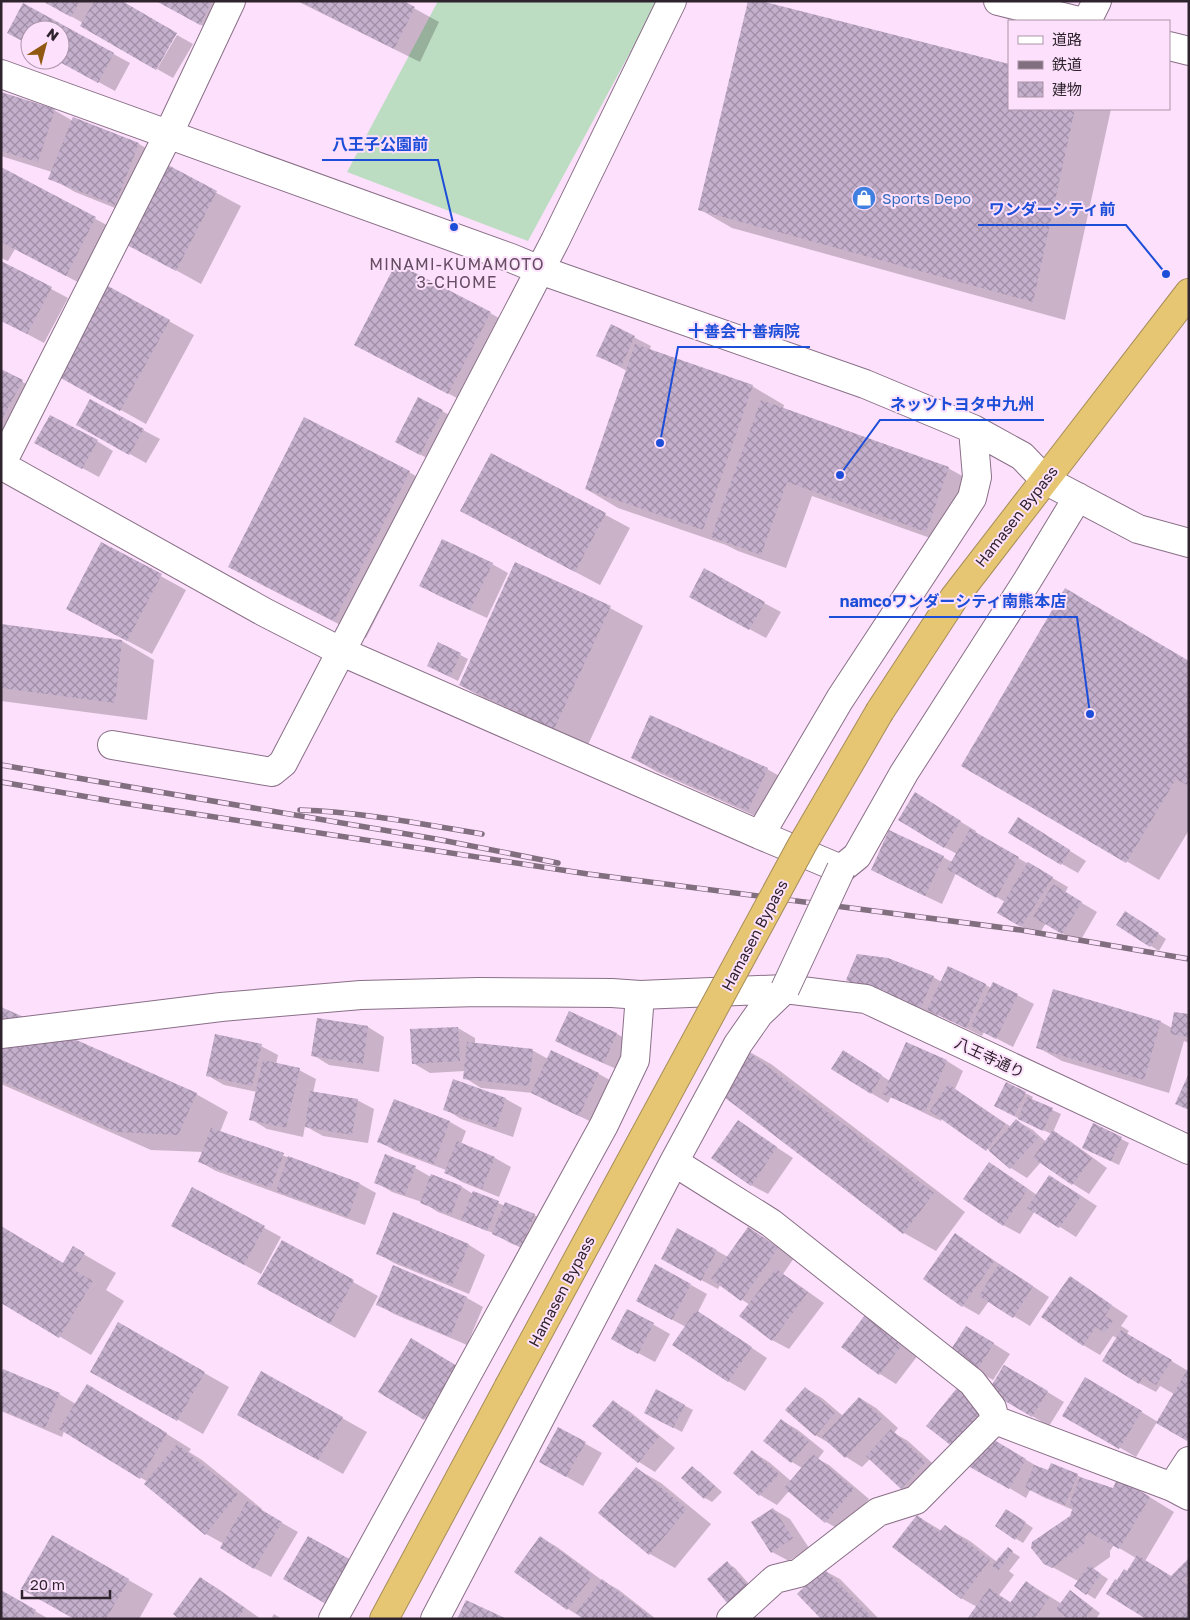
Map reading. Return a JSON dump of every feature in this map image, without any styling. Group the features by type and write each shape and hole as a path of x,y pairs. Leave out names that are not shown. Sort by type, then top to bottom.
{"highway":[{"name":"Hamasen Bypass","path":"384,1619 802,845 880,711 954,598 1189,293"}],"street":[{"path":"231,1 168,134 1,465 264,612 342,652 841,869"},
{"path":"112,745 272,772 284,763 540,270 672,1"},
{"path":"998,1 1075,20"},
{"path":"1088,20 1098,1"},
{"path":"1170,46 1189,51"},
{"path":"1,74 540,270 865,384 973,429 1022,456 1045,480 1138,529 1189,543"},
{"path":"760,835 840,699 972,498 977,477 973,429"},
{"path":"435,1619 674,1162 738,1044 758,1014 785,989 841,869 858,856 904,773 1027,581 1078,497"},
{"name":"八王寺通り","path":"1,1034 221,1007 361,995 479,992 640,995 785,989 866,999 1189,1150"},
{"path":"333,1619 608,1117 636,1060 640,995"},
{"path":"674,1162 771,1223 972,1382 992,1408 995,1420"},
{"path":"995,1420 1181,1492 1189,1461"},
{"path":"731,1619 775,1579 800,1573 878,1512 916,1500 995,1420"}],"green space":[{"path":"438,1 658,1 528,241 347,172"}],"building":[{"path":"42,1 80,1 71,17"},
{"path":"94,1 122,1 177,33 156,70 80,26"},
{"path":"156,1 212,1 200,25"},
{"path":"299,1 404,1 415,7 394,49"},
{"path":"748,1 761,1 1008,64 1008,110 1075,110 1033,302 698,210"},
{"path":"23,3 54,20 20,20 20,40 7,33"},
{"path":"70,29 114,53 98,83 70,68"},
{"path":"1,92 55,109 38,162 1,151"},
{"path":"73,117 139,143 115,205 48,179"},
{"path":"168,165 217,191 176,271 127,245"},
{"path":"1,167 96,217 66,276 1,242"},
{"path":"1,261 52,287 27,334 1,321"},
{"path":"396,263 491,312 448,394 354,345"},
{"path":"108,286 170,320 120,411 59,377"},
{"path":"611,324 635,336 621,367 596,356"},
{"path":"635,344 753,385 703,530 585,489"},
{"path":"1,369 23,380 1,421"},
{"path":"418,397 443,410 420,455 395,442"},
{"path":"90,399 144,429 129,455 76,425"},
{"path":"761,400 949,467 926,532 787,482 761,555 711,537"},
{"path":"50,415 98,440 82,469 34,443"},
{"path":"304,417 410,471 334,621 228,567"},
{"path":"491,453 606,513 575,572 460,511"},
{"path":"442,539 493,563 470,610 419,586"},
{"path":"101,542 162,574 127,641 66,609"},
{"path":"515,562 611,606 554,729 459,685"},
{"path":"704,568 765,602 749,630 689,597"},
{"path":"1065,588 1189,661 1189,786 1176,779 1126,863 961,766"},
{"path":"1,624 122,640 115,703 1,688"},
{"path":"438,642 461,653 450,677 427,666"},
{"path":"650,715 768,768 748,811 631,758"},
{"path":"915,792 961,821 944,848 898,820"},
{"path":"1018,817 1070,850 1061,865 1008,833"},
{"path":"970,829 1019,857 996,898 947,869"},
{"path":"889,830 944,856 925,896 871,870"},
{"path":"1028,862 1053,877 1021,927 997,913"},
{"path":"1053,884 1082,902 1062,934 1033,917"},
{"path":"1125,911 1159,933 1150,947 1116,925"},
{"path":"857,954 888,958 934,976 920,1010 846,980"},
{"path":"948,966 986,984 966,1028 927,1010"},
{"path":"993,982 1018,994 996,1039 971,1026"},
{"path":"1053,989 1161,1021 1144,1080 1036,1048"},
{"path":"1,1007 197,1093 178,1135 117,1132 1,1081"},
{"path":"569,1011 617,1033 604,1063 555,1041"},
{"path":"1174,1012 1189,1014 1189,1037 1170,1034"},
{"path":"317,1018 368,1026 363,1064 311,1056"},
{"path":"458,1027 460,1061 412,1064 410,1029"},
{"path":"215,1034 262,1044 252,1086 206,1076"},
{"path":"467,1042 533,1049 529,1086 463,1079"},
{"path":"906,1042 947,1060 925,1112 883,1094"},
{"path":"738,1044 934,1193 903,1234 707,1084"},
{"path":"551,1050 599,1073 579,1116 531,1093"},
{"path":"843,1050 882,1075 871,1094 831,1069"},
{"path":"263,1060 300,1068 286,1128 249,1120"},
{"path":"1189,1073 1189,1110 1175,1104"},
{"path":"453,1079 506,1098 496,1128 443,1110"},
{"path":"1006,1082 1026,1092 1014,1116 994,1106"},
{"path":"948,1084 1005,1124 986,1151 930,1111"},
{"path":"310,1091 358,1099 352,1135 305,1127"},
{"path":"1027,1097 1053,1108 1043,1131 1018,1119"},
{"path":"394,1099 450,1121 434,1164 377,1142"},
{"path":"1016,1119 1038,1138 1010,1169 989,1151"},
{"path":"738,1120 777,1147 751,1186 711,1158"},
{"path":"1093,1123 1122,1137 1111,1161 1082,1148"},
{"path":"211,1128 284,1153 271,1188 198,1162"},
{"path":"1053,1130 1092,1158 1072,1185 1033,1158"},
{"path":"457,1141 495,1157 482,1189 444,1173"},
{"path":"385,1154 416,1166 405,1195 374,1183"},
{"path":"288,1156 360,1183 348,1217 276,1191"},
{"path":"989,1162 1028,1189 1003,1226 963,1199"},
{"path":"431,1174 462,1186 451,1215 420,1203"},
{"path":"1049,1175 1081,1196 1059,1228 1027,1208"},
{"path":"192,1187 265,1226 244,1265 171,1226"},
{"path":"473,1191 499,1201 487,1231 461,1220"},
{"path":"505,1202 535,1214 521,1247 492,1234"},
{"path":"393,1212 469,1244 452,1285 376,1254"},
{"path":"1,1226 63,1263 73,1246 85,1253 74,1270 93,1281 59,1338 1,1303"},
{"path":"748,1227 778,1248 741,1301 711,1279"},
{"path":"677,1228 717,1250 701,1281 661,1259"},
{"path":"955,1233 994,1261 962,1307 923,1279"},
{"path":"282,1240 354,1280 330,1324 257,1284"},
{"path":"655,1264 691,1284 672,1320 636,1301"},
{"path":"999,1264 1033,1286 1013,1318 979,1296"},
{"path":"393,1265 467,1297 450,1337 376,1305"},
{"path":"776,1269 808,1292 772,1341 739,1316"},
{"path":"1070,1276 1112,1305 1105,1316 1113,1321 1105,1333 1096,1327 1083,1346 1041,1317"},
{"path":"627,1309 654,1323 638,1354 611,1339"},
{"path":"696,1310 752,1347 728,1382 672,1345"},
{"path":"868,1311 906,1340 879,1375 841,1347"},
{"path":"118,1322 205,1372 177,1421 90,1372"},
{"path":"966,1326 994,1343 976,1372 948,1354"},
{"path":"1121,1330 1172,1360 1156,1385 1143,1377 1139,1384 1102,1361"},
{"path":"411,1338 457,1366 424,1420 378,1392"},
{"path":"1004,1365 1048,1391 1032,1417 988,1391"},
{"path":"1189,1367 1189,1438 1187,1441 1156,1423"},
{"path":"3,1369 60,1393 45,1428 1,1410 1,1373"},
{"path":"261,1371 343,1417 318,1460 237,1415"},
{"path":"1085,1377 1142,1411 1119,1449 1062,1416"},
{"path":"87,1384 167,1433 140,1479 59,1429"},
{"path":"805,1387 835,1413 815,1436 785,1410"},
{"path":"957,1388 983,1409 953,1447 926,1426"},
{"path":"656,1389 685,1405 673,1428 644,1413"},
{"path":"859,1397 882,1418 845,1458 822,1437"},
{"path":"613,1400 659,1437 638,1463 592,1426"},
{"path":"781,1419 809,1441 791,1463 763,1441"},
{"path":"558,1427 586,1442 566,1477 539,1462"},
{"path":"891,1429 926,1462 901,1489 866,1456"},
{"path":"986,1435 1026,1459 1009,1489 968,1466"},
{"path":"177,1444 238,1494 205,1535 144,1484"},
{"path":"752,1450 779,1474 759,1496 733,1473"},
{"path":"813,1454 854,1489 825,1523 784,1488"},
{"path":"1051,1463 1078,1474 1065,1505 1025,1488 1034,1465 1048,1470"},
{"path":"692,1466 715,1486 704,1499 681,1478"},
{"path":"636,1467 687,1509 649,1555 598,1513"},
{"path":"1080,1477 1113,1488 1118,1477 1150,1497 1119,1549 1089,1532 1085,1537 1085,1543 1052,1568 1044,1564 1031,1548 1032,1542 1070,1516 1073,1507 1069,1505"},
{"path":"247,1501 282,1522 254,1569 220,1548"},
{"path":"773,1508 793,1538 771,1553 751,1522"},
{"path":"1006,1509 1026,1522 1015,1540 995,1526"},
{"path":"917,1515 939,1532 945,1525 990,1560 961,1599 892,1547"},
{"path":"52,1535 129,1579 106,1619 74,1619 21,1589"},
{"path":"308,1536 351,1560 326,1604 283,1579"},
{"path":"540,1536 593,1575 567,1610 514,1572"},
{"path":"1008,1547 1013,1551 998,1571 992,1566"},
{"path":"1137,1555 1171,1576 1189,1558 1189,1575 1182,1581 1189,1585 1189,1619 1146,1619 1106,1594 1115,1579 1117,1580 1124,1569 1127,1571"},
{"path":"727,1561 749,1587 728,1604 707,1579"},
{"path":"1089,1565 1101,1574 1086,1595 1074,1586"},
{"path":"823,1568 874,1619 821,1619 797,1594"},
{"path":"200,1577 245,1608 238,1619 179,1619 173,1614"},
{"path":"602,1579 654,1619 583,1619 576,1613"},
{"path":"1026,1581 1049,1598 1034,1619 967,1619 989,1588 1010,1603"},
{"path":"1,1590 36,1610 31,1619 1,1619"},
{"path":"1070,1590 1093,1608 1085,1619 1068,1619 1056,1609"},
{"path":"466,1600 507,1619 457,1619"}],"railway":[{"path":"1,765 436,839 558,863"},
{"path":"1,782 123,803 588,874 1021,930 1189,959"},
{"path":"300,810 369,816 482,834"}],"place":[{"name":"Sports Depo","path":"864,198"},
{"name":"八王子公園前","path":"454,227"},
{"name":"ワンダーシティ前","path":"1166,274"},
{"name":"十善会十善病院","path":"660,443"},
{"name":"ネッツトヨタ中九州","path":"840,475"},
{"name":"namcoワンダーシティ南熊本店","path":"1090,714"}],"district":[{"name":"MINAMI-KUMAMOTO 3-CHOME","path":"457,273"}]}
